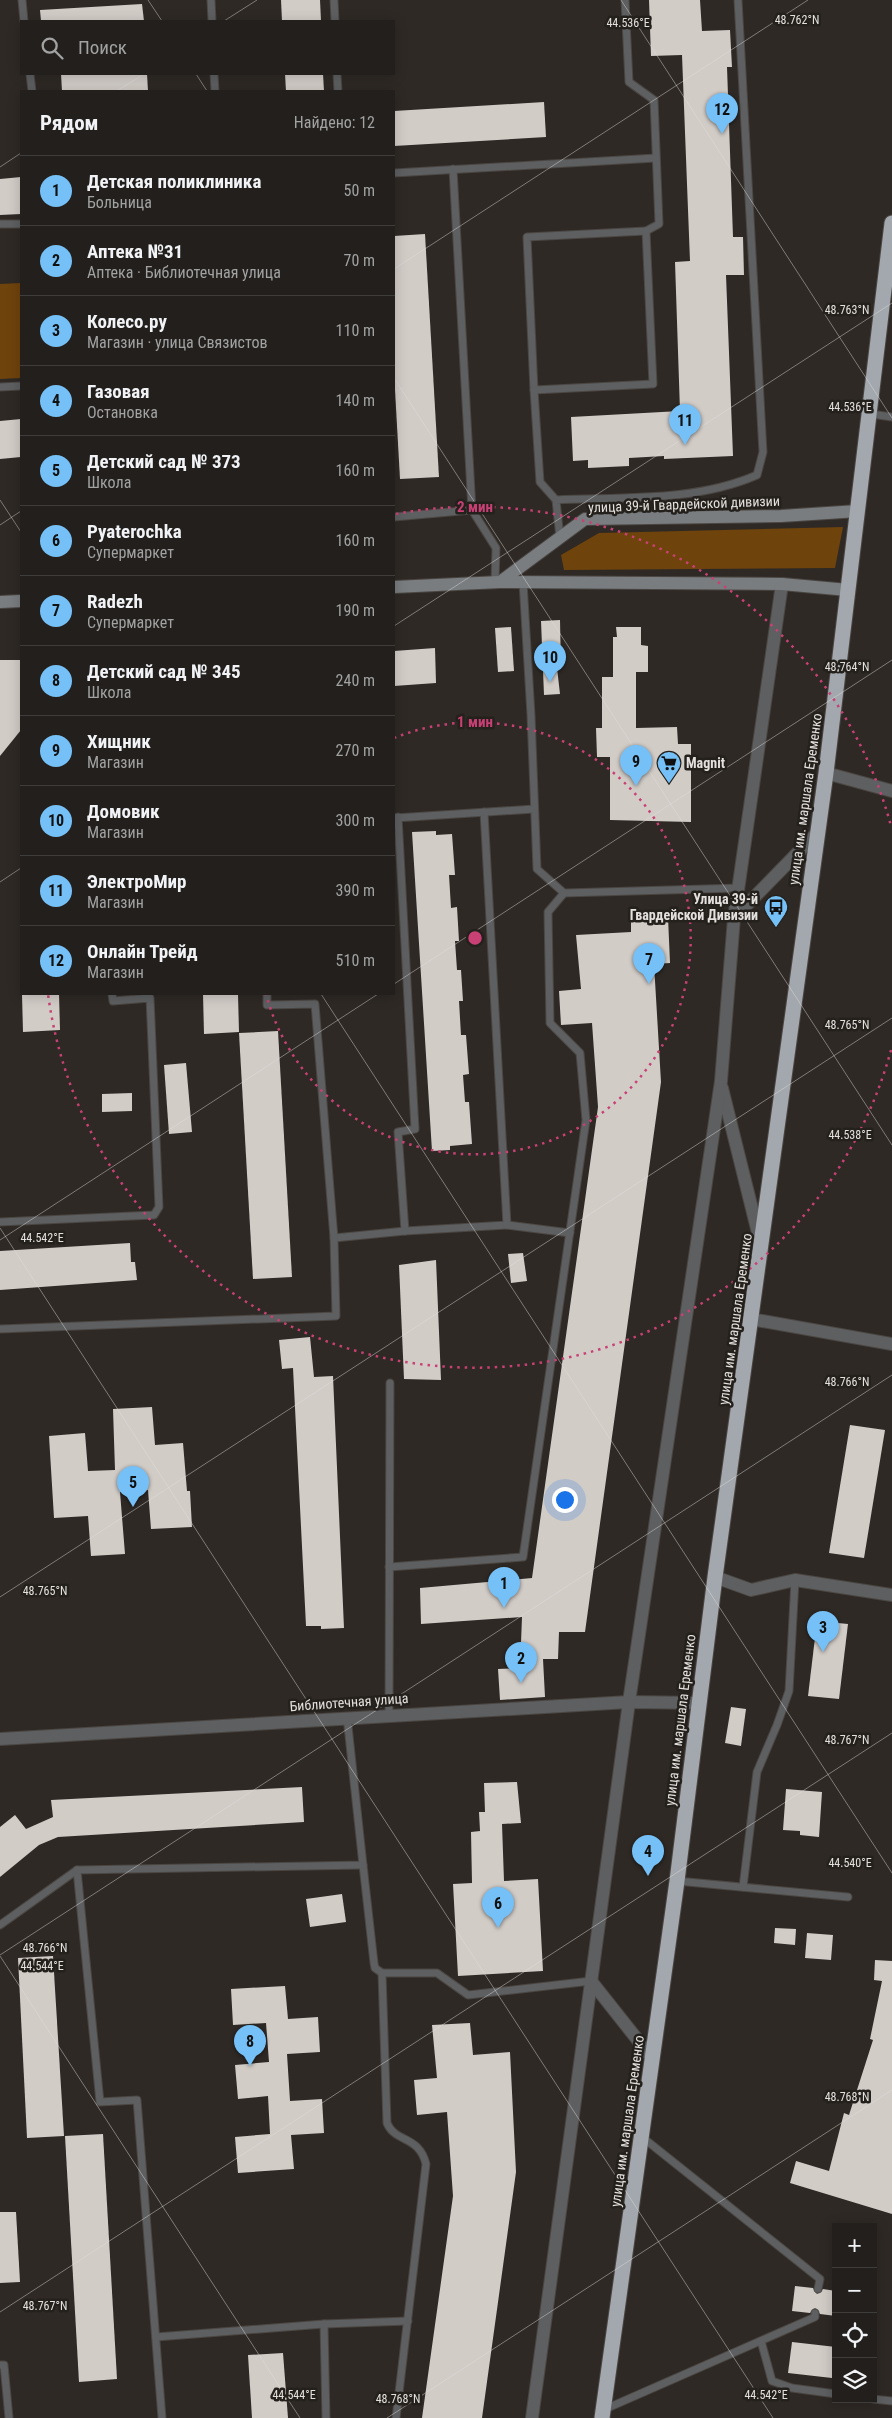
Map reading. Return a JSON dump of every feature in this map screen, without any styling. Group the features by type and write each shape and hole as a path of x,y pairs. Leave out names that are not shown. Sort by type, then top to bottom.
{"highway":[{"name":"улица им. маршала Еременко","path":"602,2414 677,1880 715,1577 826,773 871,414 892,225"}],"main road":[{"name":"улица 39-й Гвардейской дивизии","path":"497,582 585,519 781,516 858,511"},
{"path":"395,586 497,582 782,584 848,590"},
{"path":"0,602 20,601"}],"street":[{"path":"532,2418 629,1702 721,1081 734,918 782,584"},
{"path":"826,773 892,791"},
{"path":"734,918 817,833"},
{"path":"721,1081 761,1246"},
{"path":"751,1319 892,1344"},
{"path":"715,1577 751,1590 795,1580 891,1593"},
{"name":"Библиотечная улица","path":"0,1739 629,1702 700,1703"},
{"path":"592,1981 652,2058"}],"lane":[{"path":"22,0 24,20"},
{"path":"211,0 212,20"},
{"path":"334,0 334,20"},
{"path":"560,538 556,500 540,482 527,237 646,231 659,224 654,100 629,82 625,0"},
{"path":"556,500 704,493 734,485 757,475 762,452 738,0"},
{"path":"30,75 32,90"},
{"path":"214,75 215,90"},
{"path":"337,75 338,90"},
{"path":"395,173 656,158"},
{"path":"453,169 472,510 496,548 497,582"},
{"path":"0,224 20,224"},
{"path":"534,390 653,384 646,231"},
{"path":"0,387 20,386"},
{"path":"871,414 892,417"},
{"path":"395,517 472,510"},
{"path":"523,582 531,715 537,869 564,893 739,888"},
{"path":"405,1230 398,1132 415,1129 396,818 534,809"},
{"path":"484,812 507,1225"},
{"path":"389,1567 523,1556 586,1120 580,1053 550,1023 548,912 564,893"},
{"path":"0,1222 154,1214 159,1207 150,998 113,1001 112,995"},
{"path":"0,1329 336,1316 334,1238 315,1004 267,1005 267,995"},
{"path":"334,1238 405,1230 507,1225 570,1233"},
{"path":"389,1715 390,1383"},
{"path":"743,1887 757,1772 789,1691 795,1580"},
{"path":"347,1718 376,1968 382,1973 437,1973 468,1995 592,1981"},
{"path":"0,1925 78,1870 363,1865"},
{"path":"78,1870 100,2102 137,2100 162,2418"},
{"path":"677,1880 848,1897"},
{"path":"382,1973 387,2123 394,2133 414,2143 421,2151 426,2164 396,2418"},
{"path":"641,2136 820,2279 818,2289"},
{"path":"602,2414 815,2317 816,2313"},
{"path":"156,2337 324,2324 408,2321"},
{"path":"324,2324 326,2418"},
{"path":"760,2341 772,2380 792,2388 832,2393"},
{"path":"0,2365 4,2365 9,2418"},
{"path":"877,2399 892,2401"}],"shaded area":[{"path":"20,283 20,378 0,379 0,284"},
{"path":"843,527 835,568 564,570 561,555 599,533"}],"building":[{"path":"281,0 320,0 321,20 282,20"},
{"path":"649,0 700,0 702,31 730,30 732,67 727,67 733,237 743,237 744,275 726,275 733,456 664,459 664,456 629,458 629,466 588,468 588,460 573,461 571,417 680,411 675,262 690,261 682,55 651,56"},
{"path":"142,4 144,20 41,20 40,10"},
{"path":"61,75 147,75 148,90 62,90"},
{"path":"285,75 323,75 324,90 286,90"},
{"path":"544,102 546,137 395,146 395,111"},
{"path":"20,177 20,214 0,215 0,179"},
{"path":"425,234 439,477 400,479 395,390 395,236"},
{"path":"20,419 20,457 0,459 0,421"},
{"path":"560,620 561,669 557,668 560,694 544,695 541,621"},
{"path":"511,627 514,671 498,672 495,628"},
{"path":"616,627 641,627 641,645 648,646 648,672 636,672 636,728 677,727 678,744 691,744 691,822 610,820 610,757 597,757 596,728 602,728 602,677 613,677 613,637 617,637"},
{"path":"435,648 436,683 395,686 395,651"},
{"path":"0,660 20,660 20,731 0,756"},
{"path":"436,831 436,835 452,834 455,875 449,875 451,908 457,907 459,941 455,941 457,970 461,970 463,1001 459,1001 461,1035 466,1035 469,1074 463,1075 465,1102 469,1102 472,1144 450,1146 450,1150 432,1151 412,832"},
{"path":"668,917 670,963 654,964 661,1082 585,1632 559,1632 558,1659 543,1659 545,1697 500,1700 498,1669 520,1668 522,1617 421,1624 420,1588 532,1578 598,1107 592,1023 561,1025 559,991 581,989 576,935 631,932 631,919"},
{"path":"22,995 59,995 60,1030 23,1032"},
{"path":"203,995 238,995 239,1032 204,1034"},
{"path":"278,1031 292,1277 253,1279 239,1033"},
{"path":"186,1063 192,1132 169,1134 164,1065"},
{"path":"132,1093 132,1111 102,1112 102,1094"},
{"path":"130,1243 131,1262 135,1262 137,1280 0,1290 0,1251"},
{"path":"523,1253 527,1281 511,1283 508,1254"},
{"path":"436,1260 441,1380 404,1379 399,1265"},
{"path":"310,1337 314,1377 333,1376 344,1628 321,1629 321,1626 306,1626 293,1368 282,1369 279,1340"},
{"path":"152,1407 155,1445 183,1443 187,1491 190,1491 192,1527 151,1529 148,1490 120,1492 125,1554 91,1556 88,1516 54,1518 49,1436 85,1433 88,1471 115,1470 113,1409"},
{"path":"850,1425 885,1430 864,1558 829,1553"},
{"path":"817,1621 848,1624 839,1699 808,1696"},
{"path":"731,1707 746,1709 741,1746 725,1743"},
{"path":"517,1782 521,1823 502,1824 504,1881 538,1879 543,1971 458,1976 453,1884 472,1883 471,1832 480,1831 479,1812 485,1812 484,1783"},
{"path":"302,1787 304,1822 58,1837 39,1845 0,1877 0,1827 15,1815 26,1829 53,1817 51,1800"},
{"path":"786,1789 822,1792 819,1837 800,1835 800,1831 783,1830"},
{"path":"342,1894 346,1922 310,1927 306,1899"},
{"path":"775,1928 796,1929 795,1945 774,1943"},
{"path":"807,1933 833,1935 831,1960 805,1958"},
{"path":"53,1956 64,2136 27,2138 18,1958"},
{"path":"875,1960 892,1961 892,2214 790,2183 796,2161 829,2171 844,2113 849,2115 873,2040 870,2039 882,1981 874,1980"},
{"path":"285,1986 288,2019 318,2017 320,2052 287,2054 290,2101 322,2099 324,2133 291,2135 294,2169 238,2173 235,2137 270,2134 268,2096 238,2099 235,2065 269,2062 266,2023 233,2025 231,1989"},
{"path":"470,2023 473,2055 510,2052 516,2172 482,2418 422,2418 453,2196 447,2112 417,2115 414,2080 437,2078 432,2025"},
{"path":"103,2134 117,2379 79,2382 65,2136"},
{"path":"0,2212 16,2212 20,2282 0,2283"},
{"path":"795,2286 813,2288 817,2294 823,2289 832,2290 832,2316 820,2314 815,2308 810,2313 792,2311"},
{"path":"792,2342 832,2347 832,2378 788,2373"},
{"path":"283,2353 288,2418 252,2418 248,2355"}],"place":[{"name":"Онлайн Трейд","path":"722,134"},
{"name":"ЭлектроМир","path":"685,445"},
{"name":"Домовик","path":"550,682"},
{"name":"Magnit","path":"669,784"},
{"name":"Хищник","path":"636,786"},
{"name":"Улица 39-й Гвардейской Дивизии","path":"776,928"},
{"name":"Radezh","path":"649,984"},
{"name":"Детский сад № 373","path":"133,1507"},
{"name":"Детская поликлиника","path":"504,1608"},
{"name":"Колесо.ру","path":"823,1652"},
{"name":"Аптека №31","path":"521,1683"},
{"name":"Газовая","path":"648,1876"},
{"name":"Pyaterochka","path":"498,1928"},
{"name":"Детский сад № 345","path":"250,2066"}]}
